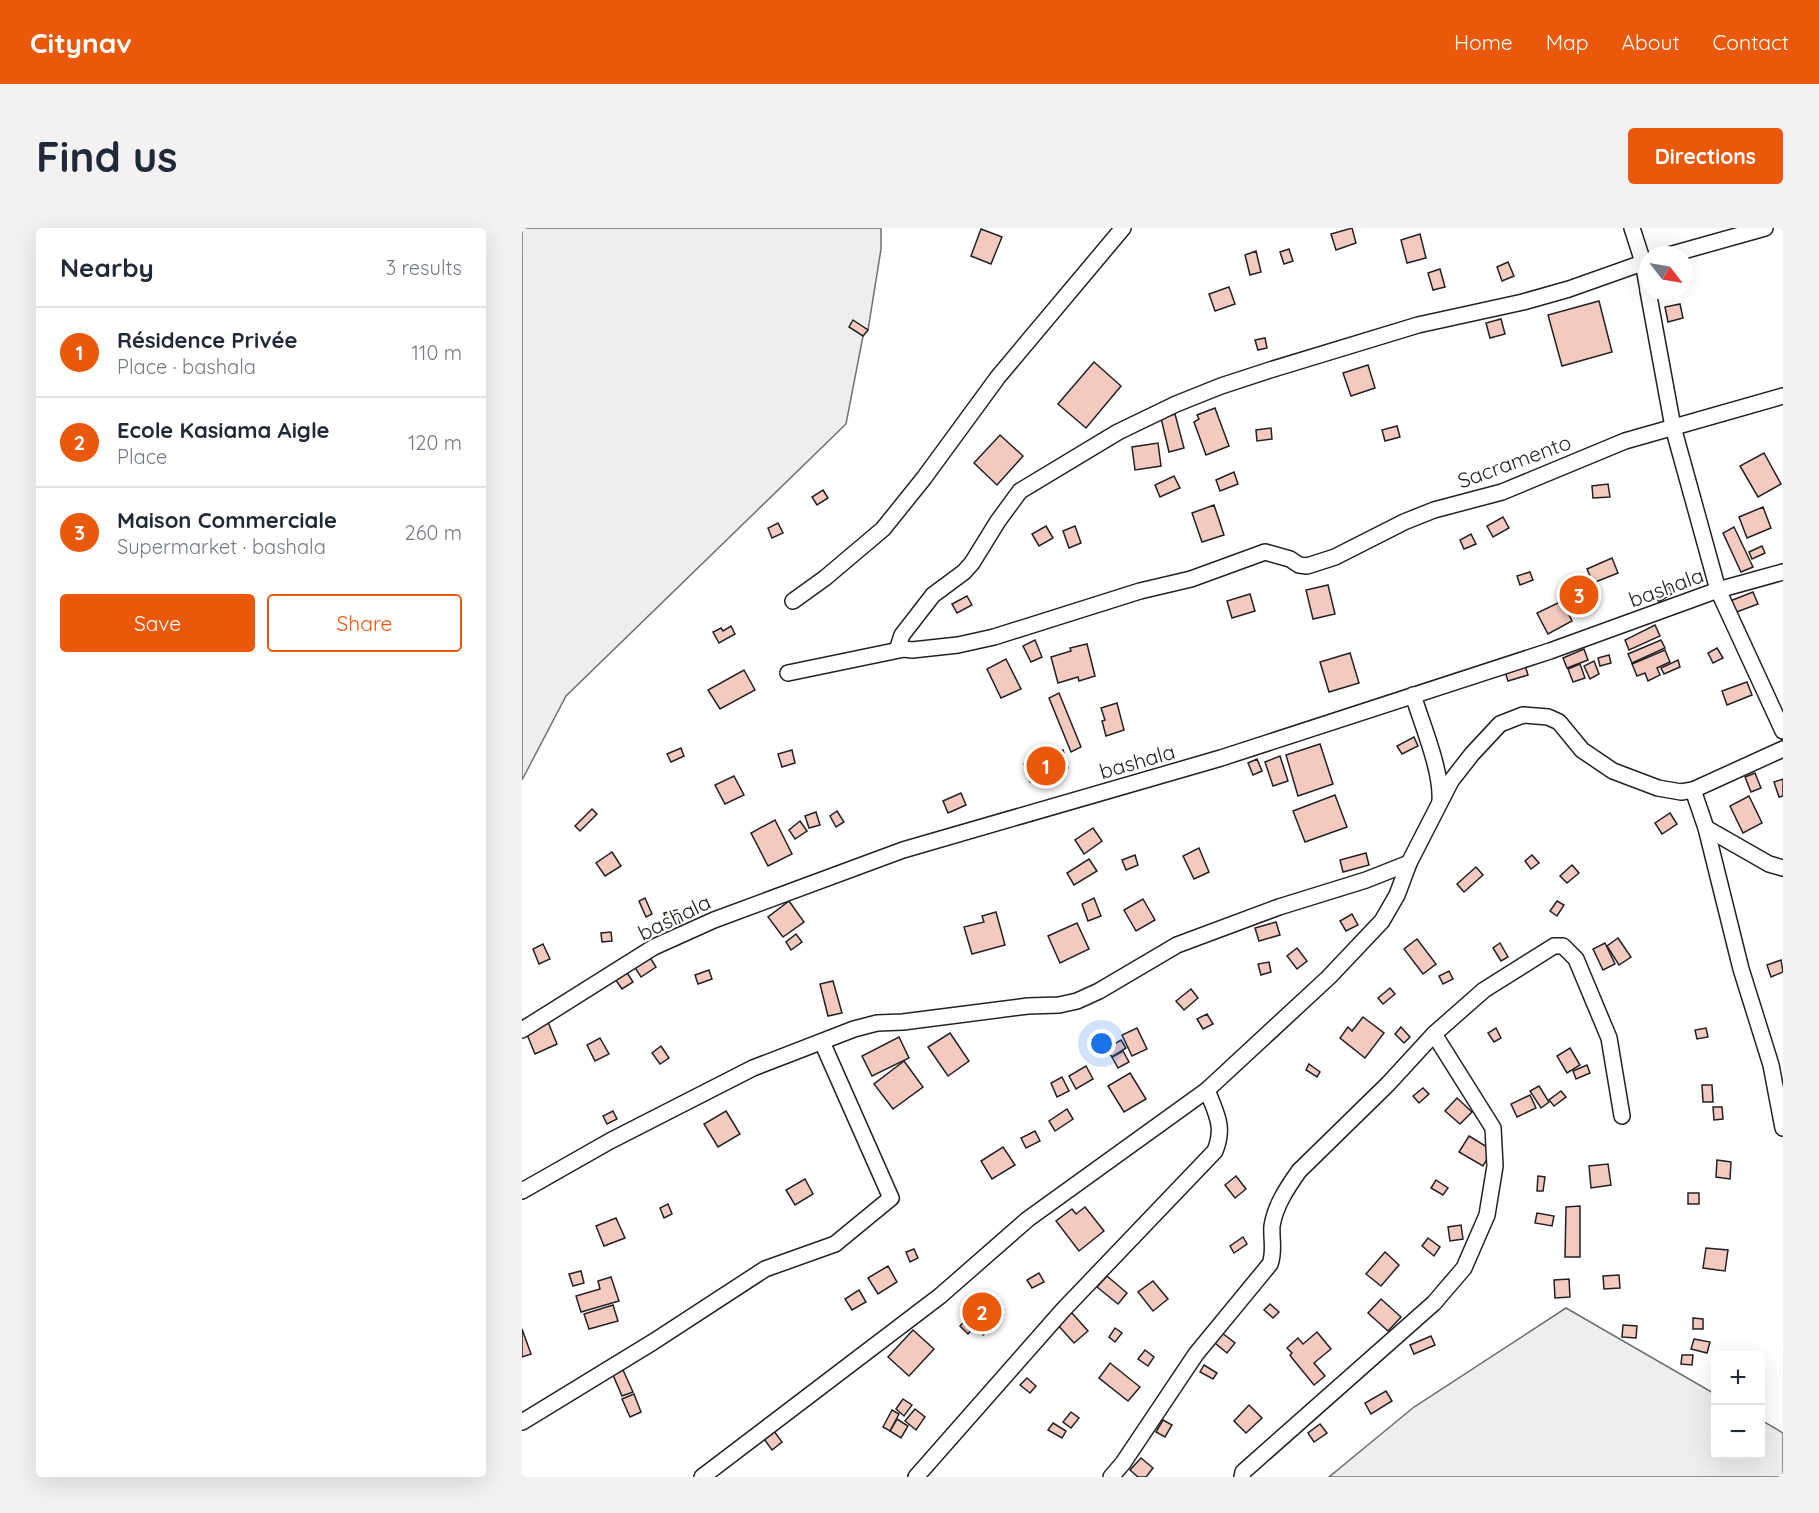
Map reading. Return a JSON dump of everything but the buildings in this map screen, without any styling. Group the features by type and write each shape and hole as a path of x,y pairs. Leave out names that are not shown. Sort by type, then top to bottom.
{"street":[{"path":"793,601 825,578 883,529 924,478 998,377 1123,228"},
{"path":"1632,228 1639,246"},
{"path":"1693,248 1766,228"},
{"path":"904,649 898,644 902,635 933,595 964,572 972,563 1020,491 1118,432 1176,404 1260,374 1418,325 1535,299 1639,264"},
{"path":"1650,300 1673,427 1718,590 1783,731"},
{"name":"Sacramento","path":"904,649 958,645 994,637 1129,595 1191,579 1265,552 1290,559 1303,566 1319,562 1335,557 1404,522 1434,510 1502,492 1625,441 1783,396"},
{"name":"bashala","path":"522,1030 654,947 714,920 903,850 1221,758 1550,651 1718,590 1783,572"},
{"path":"788,673 904,649"},
{"path":"1413,695 1430,746 1441,791 1440,801"},
{"path":"702,1477 940,1296 1028,1219 1207,1090 1329,977 1382,921 1397,895 1409,863 1451,781 1500,724 1523,715 1548,717 1559,722 1582,750 1613,771 1658,788 1681,792 1693,790 1783,749"},
{"path":"1693,790 1706,828 1741,969 1777,1061 1783,1128"},
{"path":"1706,828 1769,864 1783,868"},
{"path":"522,1191 610,1141 753,1068 854,1029 877,1023 903,1022 1028,1006 1059,1005 1077,1001 1100,991 1177,945 1279,907 1366,880 1409,863"},
{"path":"1111,1477 1123,1463 1196,1354 1270,1264 1273,1257 1272,1229 1275,1214 1289,1185 1299,1171 1388,1084 1434,1034 1484,990 1554,946 1563,946 1576,959 1609,1038 1622,1116"},
{"path":"1242,1477 1243,1472 1434,1303 1464,1268 1487,1215 1495,1166 1493,1128 1434,1034"},
{"path":"522,1422 653,1342 765,1269 835,1244 891,1198 822,1042"},
{"path":"916,1477 1063,1310 1215,1151 1220,1139 1221,1128 1207,1090"}],"shaded area":[{"path":"522,228 881,228 881,249 868,330 863,336 846,424 566,696 522,780"},
{"path":"1566,1308 1711,1392 1711,1459 1765,1459 1765,1422 1783,1433 1783,1477 1329,1477 1414,1407"}],"place":[{"name":"Maison Commerciale","path":"1579,595"},
{"name":"Résidence Privée","path":"1046,766"},
{"name":"Ecole Kasiama Aigle","path":"982,1312"}]}
